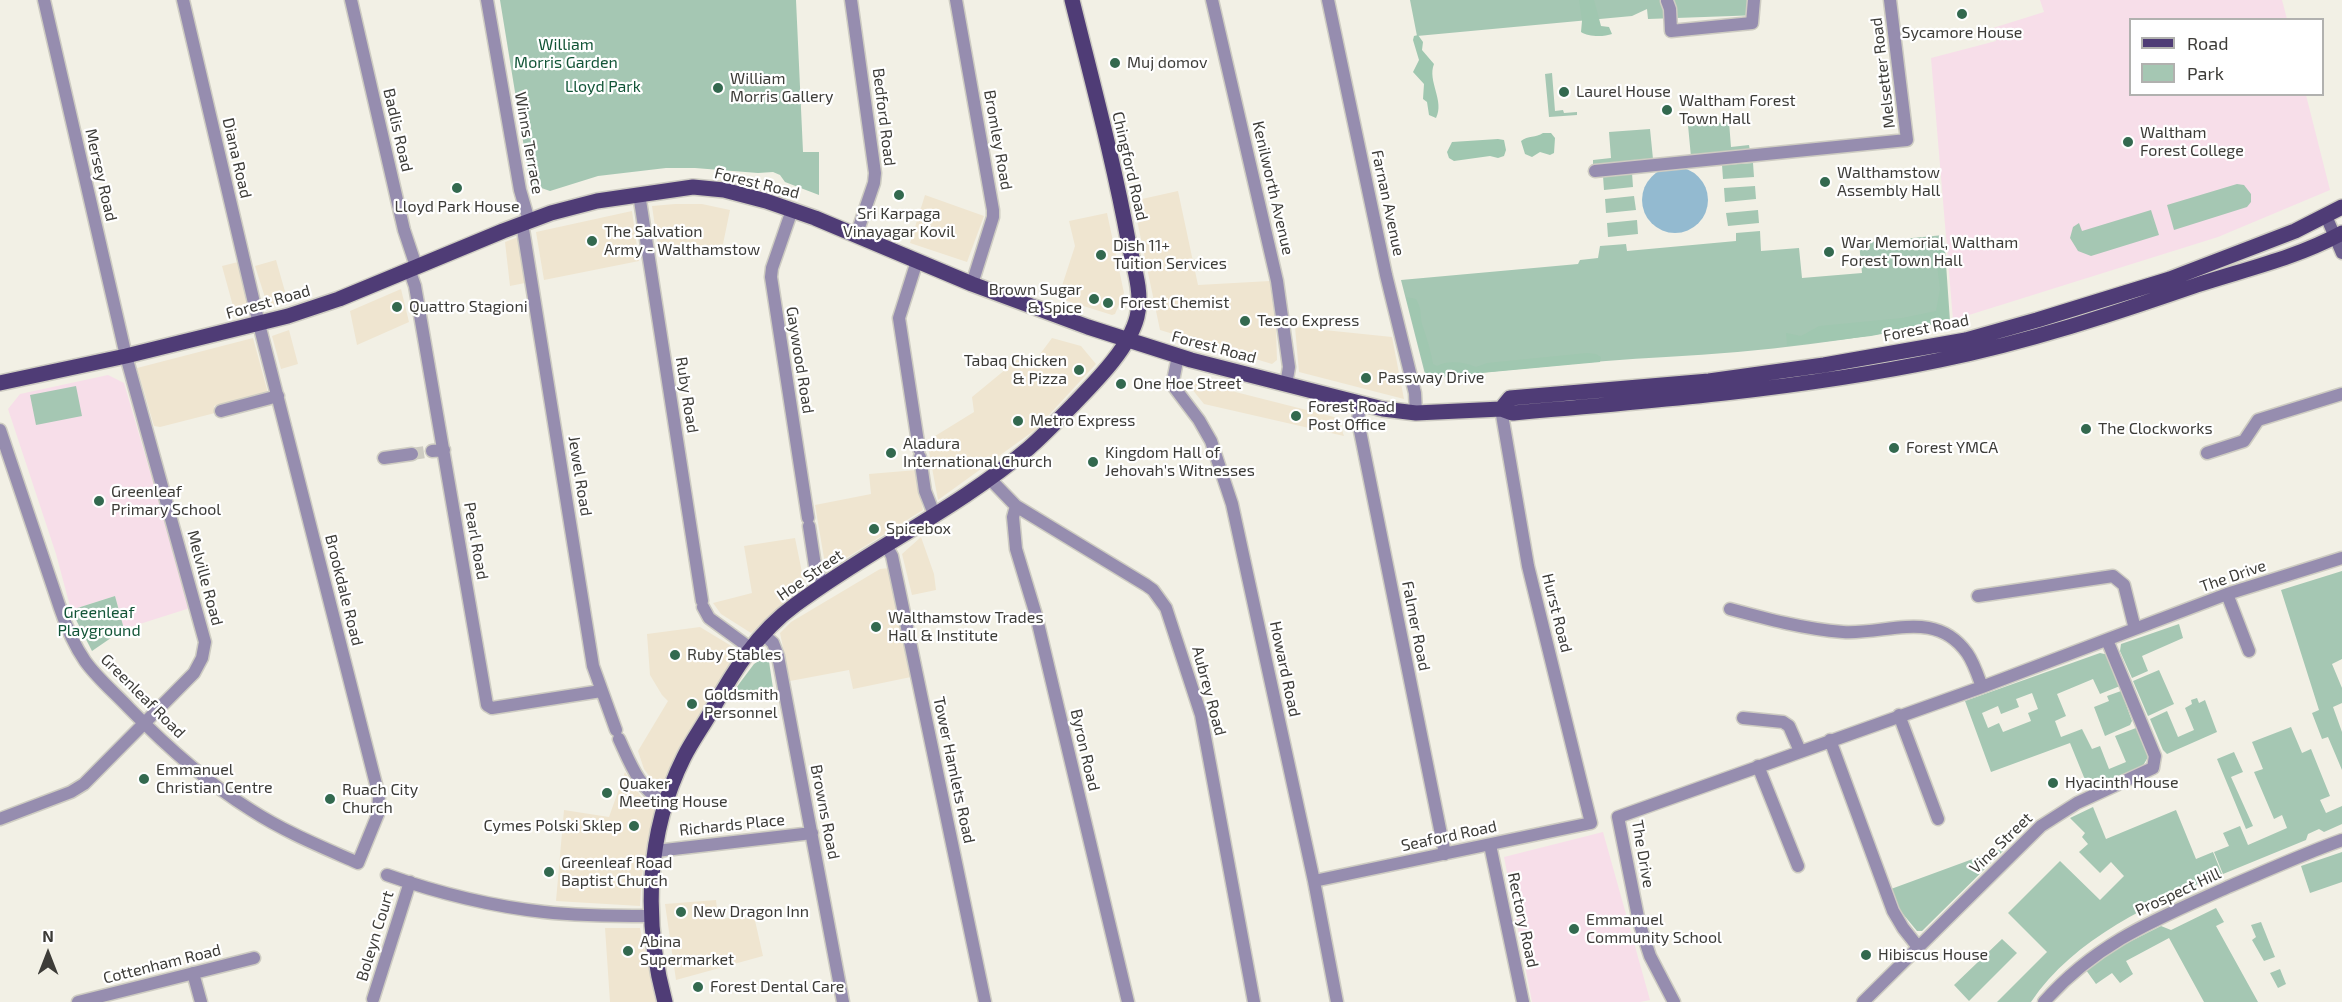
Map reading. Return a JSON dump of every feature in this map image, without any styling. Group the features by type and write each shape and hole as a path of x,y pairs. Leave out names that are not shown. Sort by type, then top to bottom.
{"main road":[{"name":"Chingford Road","path":"1072,0 1122,207 1139,295 1137,318 1127,340"},
{"name":"Forest Road","path":"0,383 126,357 259,324 339,299 525,222 580,205 676,188 708,188 766,201 792,210 917,261 974,278 1177,362 1286,385 1383,409 1416,413 1501,409 1512,413 1759,389 1827,380 1940,360 2003,345 2132,308 2305,252 2339,235"},
{"name":"Forest Road","path":"1501,409 1510,398 1709,381 1966,340 2037,321 2170,279 2258,247 2342,208"},
{"name":"Hoe Street","path":"665,1002 657,969 650,916 656,851 665,803 685,756 739,663 763,634 793,606 989,478 1028,448 1104,371 1127,340"}],"street":[{"name":"Mersey Road","path":"44,0 126,357"},
{"name":"Diana Road","path":"183,0 259,324"},
{"name":"Badlis Road","path":"351,0 413,268"},
{"name":"Winns Terrace","path":"487,0 525,222"},
{"name":"Bedford Road","path":"851,0 875,170 874,183 856,236"},
{"name":"Bromley Road","path":"956,0 993,210 993,217 974,278"},
{"name":"Kenilworth Avenue","path":"1212,0 1278,281 1289,367 1286,385"},
{"name":"Farnan Avenue","path":"1328,0 1396,319 1414,387 1416,413"},
{"path":"1667,1 1670,9 1671,31 1752,23 1754,0"},
{"name":"Melsetter Road","path":"1595,171 1907,140 1890,0"},
{"name":"Ruby Road","path":"639,194 703,604 709,618 750,648"},
{"name":"Gaywood Road","path":"792,210 771,268 771,277 816,572 825,584"},
{"path":"2326,216 2339,235 2342,253"},
{"name":"Jewel Road","path":"525,222 593,666 618,735 641,783 652,797 665,803"},
{"path":"917,261 899,318 925,491 934,514"},
{"name":"Pearl Road","path":"413,268 438,450 487,705 492,708 601,691"},
{"name":"Brookdale Road","path":"259,324 379,796 378,814 358,863"},
{"name":"Melville Road","path":"0,819 71,792 84,784 194,674 202,658 205,642 126,357"},
{"name":"Howard Road","path":"1177,362 1174,387 1199,420 1211,441 1232,504 1314,881 1337,1002"},
{"path":"2207,453 2244,441 2258,420 2342,394"},
{"path":"221,411 278,396"},
{"name":"Falmer Road","path":"1360,404 1358,421 1444,854"},
{"name":"Hurst Road","path":"1501,409 1528,566 1591,823"},
{"name":"Greenleaf Road","path":"0,430 67,628 86,662 145,724 192,768 253,812 307,841 358,863"},
{"path":"384,458 411,454"},
{"name":"Aubrey Road","path":"989,478 1016,506 1153,590 1166,608 1201,715 1254,1002"},
{"name":"Byron Road","path":"1016,506 1014,517 1016,549 1036,615 1128,1002"},
{"name":"Tower Hamlets Road","path":"886,545 892,556 985,1002"},
{"name":"The Drive","path":"1674,1002 1650,956 1640,922 1618,817 1982,687 2227,594 2342,558"},
{"path":"1978,596 2113,576 2124,585 2135,629"},
{"path":"2227,594 2248,651"},
{"path":"1730,609 1784,623 1842,632 1912,626 1936,629 1948,635 1967,654 1982,687"},
{"name":"Browns Road","path":"763,634 773,643 778,656 843,1002"},
{"name":"Vine Street","path":"1863,1002 2041,826 2077,803 2153,768 2155,756 2107,640"},
{"path":"1899,716 1938,819"},
{"path":"1743,718 1783,722 1789,726 1800,751"},
{"path":"1830,740 1893,910 1918,947"},
{"path":"1758,766 1798,866"},
{"name":"Seaford Road","path":"1314,881 1591,823"},
{"name":"Richards Place","path":"656,851 812,833"},
{"name":"Prospect Hill","path":"2044,1002 2080,965 2138,928 2291,860 2342,840"},
{"name":"Rectory Road","path":"1490,845 1523,1002"},
{"path":"387,874 463,898 508,907 589,915 650,916"},
{"name":"Boleyn Court","path":"373,999 410,882"},
{"name":"Cottenham Road","path":"78,1002 254,958"},
{"path":"194,973 201,1002"}],"shaded area":[{"name":"Waltham Forest College","path":"2040,0 2282,0 2287,18 2129,18 2129,96 2306,96 2330,190 2218,237 1953,320 1931,58 1996,41 1993,28 2044,12"},
{"path":"1178,191 1198,285 1270,281 1277,360 1272,364 1160,330 1133,201"},
{"path":"925,195 984,216 967,262 910,243"},
{"path":"702,204 730,210 723,244 659,254 652,206"},
{"name":"The Salvation Army - Walthamstow","path":"632,211 639,261 544,280 536,232"},
{"path":"1107,213 1124,293 1115,314 1112,315 1058,298 1075,246 1069,221"},
{"path":"518,237 525,283 510,286 505,242"},
{"path":"276,260 288,302 268,307 255,266"},
{"path":"238,262 250,313 236,317 222,266"},
{"path":"401,289 409,322 357,345 350,311"},
{"path":"1295,327 1392,337 1404,399 1299,372"},
{"path":"289,330 298,364 281,369 272,336"},
{"path":"253,338 268,393 214,406 215,413 160,427 154,426 137,368"},
{"path":"1052,338 1081,346 1096,364 1035,430 938,500 927,441 974,412 972,397 1017,360 1032,365"},
{"name":"Greenleaf Primary School","path":"108,375 124,383 190,608 124,629 115,596 71,610 56,554 8,409 20,394"},
{"path":"1187,383 1208,385 1338,418 1344,436 1204,404"},
{"path":"917,470 923,510 835,565 825,564 815,505 871,494 869,474"},
{"path":"921,537 934,574 936,590 912,595 902,554"},
{"path":"795,538 805,587 751,633 721,614 713,603 752,593 744,546"},
{"path":"889,568 911,677 853,689 849,670 790,681 780,633 791,622 880,569"},
{"path":"700,627 738,650 680,746 662,786 655,784 644,769 638,751 668,701 650,675 647,634"},
{"path":"625,772 642,798 657,807 642,875 640,906 556,901 564,810 609,817"},
{"name":"Emmanuel Community School","path":"1603,832 1650,1000 1640,1002 1532,1002 1504,857"},
{"path":"716,900 718,919 754,916 763,956 676,980 665,904"},
{"path":"605,928 640,928 656,1002 610,1002"}],"green space":[{"name":"Lloyd Park","path":"500,0 796,0 803,152 819,152 819,195 785,182 780,175 773,172 695,168 666,168 598,176 550,191 530,184"},
{"path":"1410,0 1759,0 1760,15 1648,19 1647,9 1632,16 1417,36"},
{"path":"1579,0 1594,0 1601,26 1609,27 1612,34 1596,36 1581,32"},
{"path":"1418,35 1423,42 1422,50 1434,64 1432,71 1438,105 1436,118 1429,115 1427,102 1423,99 1424,84 1413,72 1419,60 1413,40 1414,36"},
{"path":"1552,73 1555,111 1577,112 1577,115 1549,117 1545,74"},
{"path":"1729,122 1731,147 1749,145 1750,151 1691,157 1688,125"},
{"path":"1650,129 1653,159 1593,165 1593,160 1611,158 1609,132"},
{"path":"1543,133 1551,133 1555,138 1554,153 1550,155 1540,152 1532,157 1525,154 1521,141"},
{"path":"1504,140 1506,150 1504,156 1498,158 1490,156 1454,161 1449,158 1447,152 1452,142"},
{"path":"1753,163 1754,177 1723,179 1722,165"},
{"path":"1632,173 1633,187 1604,190 1603,176"},
{"path":"2237,184 2244,185 2251,194 2251,202 2247,207 2174,230 2167,205"},
{"path":"1755,186 1756,199 1725,202 1724,188"},
{"path":"1634,196 1636,210 1606,213 1605,199"},
{"path":"1758,210 1759,223 1728,226 1726,213"},
{"path":"2151,210 2159,235 2091,256 2078,251 2070,238 2073,227 2079,223 2082,231"},
{"path":"1637,220 1638,234 1608,237 1607,223"},
{"path":"1760,231 1761,251 1799,248 1802,278 1862,273 1859,243 1944,235 1950,321 1879,334 1773,348 1426,378 1401,280 1578,264 1580,260 1598,258 1600,246 1626,244 1627,251 1736,241 1736,233"},
{"path":"1944,248 1949,321 1871,336 1787,346 1786,333 1801,336 1819,326 1902,318 1936,311 1940,289 1935,249"},
{"path":"1406,297 1416,299 1418,303 1433,364 1437,366 1456,362 1476,367 1487,363 1587,353 1601,357 1600,362 1427,378"},
{"path":"76,386 82,416 36,425 30,395"},
{"path":"2342,571 2342,659 2332,664 2342,688 2342,703 2333,707 2342,732 2342,770 2328,737 2322,739 2312,713 2319,710 2281,590"},
{"name":"Greenleaf Playground","path":"115,596 124,629 92,651 71,610"},
{"path":"2179,624 2183,638 2142,656 2148,671 2132,678 2120,651 2121,644"},
{"path":"2100,653 2109,655 2120,686 2100,694 2093,679 2057,694 2066,716 2055,721 2061,737 2082,729 2092,749 2100,746 2109,769 2126,762 2115,736 2136,728 2148,757 2141,769 2090,792 2070,743 1991,772 1965,701","holes":["2032,693 2038,709 2028,713 2031,721 2003,732 1999,723 1988,728 1982,713 1998,706 2001,714 2019,707 2016,699"]},
{"path":"768,655 773,688 733,692 754,664"},
{"path":"2159,670 2174,704 2148,716 2133,681"},
{"path":"2121,691 2132,721 2130,725 2105,736 2094,707 2109,701 2107,696"},
{"path":"2197,698 2199,703 2205,700 2217,732 2167,754 2163,750 2150,719 2167,711 2178,737 2194,730 2185,708 2192,704 2191,700"},
{"path":"2291,727 2302,753 2311,749 2330,796 2320,800 2326,813 2342,806 2342,824 2324,832 2319,829 2308,834 2306,840 2223,874 2214,852 2229,846 2223,833 2240,826 2248,845 2287,828 2282,815 2274,819 2254,772 2263,769 2252,742"},
{"path":"2234,752 2243,772 2231,777 2253,826 2246,829 2217,759"},
{"path":"2093,807 2106,839 2176,810 2196,859 2213,852 2222,874 2169,897 2117,924 2069,959 2031,1002 1997,1002 2047,952 2008,913 2060,861 2100,900 2124,876 2111,862 2100,873 2079,852 2088,844 2082,837 2085,833 2070,818"},
{"path":"2000,849 2003,851 1922,931 1917,931 1898,908 1891,889"},
{"path":"2342,852 2342,882 2310,893 2301,866"},
{"path":"2216,908 2224,922 2216,926 2258,1002 2204,1002 2169,938 2126,961 2133,974 2120,983 2112,973 2096,984 2086,970 2115,949 2161,926 2171,930"},
{"path":"2261,922 2275,957 2264,961 2252,940 2256,937 2251,925"},
{"path":"2002,939 2017,953 1969,1001 1954,985"},
{"path":"2280,969 2286,984 2278,988 2270,973"}],"water":[{"path":"1675,167 1688,170 1698,177 1705,187 1708,200 1705,213 1698,223 1688,230 1675,233 1662,230 1652,223 1645,213 1642,200 1645,187 1652,177 1662,170"}],"tunnel":[{"path":"412,454 432,451"}],"place":[{"name":"Sycamore House","path":"1962,14"},
{"name":"Muj domov","path":"1115,63"},
{"name":"William Morris Gallery","path":"718,88"},
{"name":"Laurel House","path":"1564,92"},
{"name":"Waltham Forest Town Hall","path":"1667,110"},
{"name":"Waltham Forest College","path":"2128,142"},
{"name":"Walthamstow Assembly Hall","path":"1825,182"},
{"name":"Lloyd Park House","path":"457,188"},
{"name":"Sri Karpaga Vinayagar Kovil","path":"899,195"},
{"name":"The Salvation Army - Walthamstow","path":"592,241"},
{"name":"War Memorial, Waltham Forest Town Hall","path":"1829,252"},
{"name":"Dish 11+ Tuition Services","path":"1101,255"},
{"name":"Brown Sugar & Spice","path":"1094,299"},
{"name":"Forest Chemist","path":"1108,303"},
{"name":"Quattro Stagioni","path":"397,307"},
{"name":"Tesco Express","path":"1245,321"},
{"name":"Tabaq Chicken & Pizza","path":"1079,370"},
{"name":"Passway Drive","path":"1366,378"},
{"name":"One Hoe Street","path":"1121,384"},
{"name":"Forest Road Post Office","path":"1296,416"},
{"name":"Metro Express","path":"1018,421"},
{"name":"The Clockworks","path":"2086,429"},
{"name":"Forest YMCA","path":"1894,448"},
{"name":"Aladura International Church","path":"891,453"},
{"name":"Kingdom Hall of Jehovah's Witnesses","path":"1093,462"},
{"name":"Greenleaf Primary School","path":"99,501"},
{"name":"Spicebox","path":"874,529"},
{"name":"Walthamstow Trades Hall & Institute","path":"876,627"},
{"name":"Ruby Stables","path":"675,655"},
{"name":"Goldsmith Personnel","path":"692,704"},
{"name":"Emmanuel Christian Centre","path":"144,779"},
{"name":"Hyacinth House","path":"2053,783"},
{"name":"Quaker Meeting House","path":"607,793"},
{"name":"Ruach City Church","path":"330,799"},
{"name":"Cymes Polski Sklep","path":"634,826"},
{"name":"Greenleaf Road Baptist Church","path":"549,872"},
{"name":"New Dragon Inn","path":"681,912"},
{"name":"Emmanuel Community School","path":"1574,929"},
{"name":"Abina Supermarket","path":"628,951"},
{"name":"Hibiscus House","path":"1866,955"},
{"name":"Forest Dental Care","path":"698,987"}],"park label":[{"name":"William Morris Garden","path":"566,54"}]}
